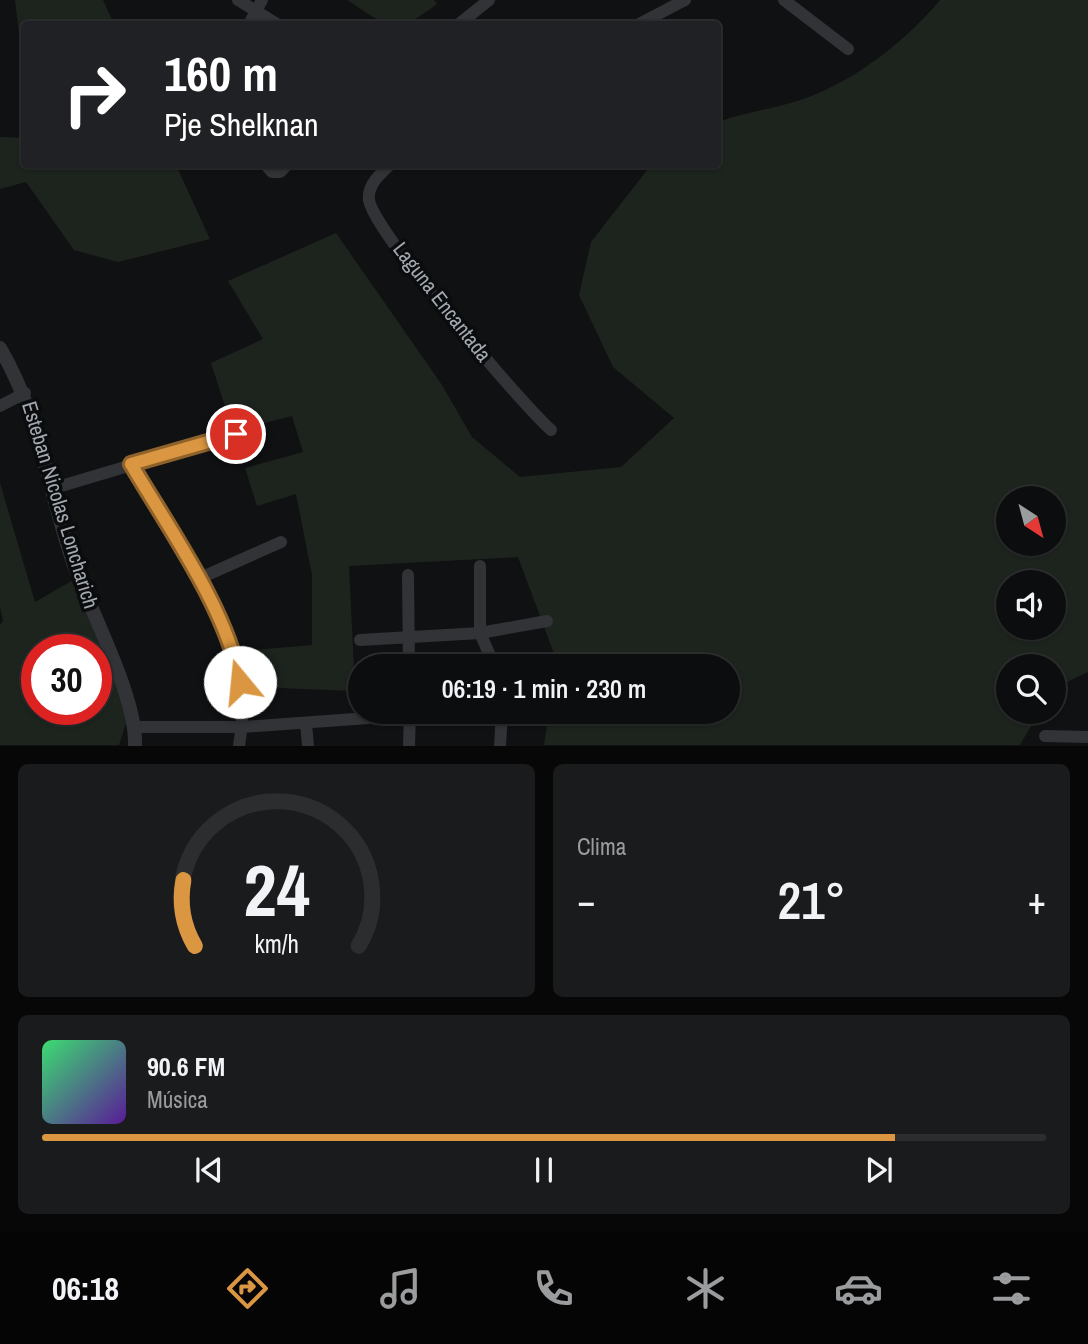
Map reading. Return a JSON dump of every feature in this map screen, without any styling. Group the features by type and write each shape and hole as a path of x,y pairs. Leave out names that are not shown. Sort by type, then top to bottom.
{"street":[{"path":"238,0 259,5 274,21"},
{"path":"463,21 489,0"},
{"path":"645,21 685,0"},
{"path":"784,0 848,49"},
{"path":"251,21 259,5"},
{"path":"268,168 272,172 284,168"},
{"name":"Laguna Encantada","path":"387,168 372,185 369,199 377,217 406,259 501,379 551,430"},
{"name":"Esteban Nicolas Loncharich","path":"0,348 25,393 74,564 135,727 135,746"},
{"path":"0,406 25,393"},
{"path":"51,489 236,434"},
{"path":"131,464 198,579 237,664 243,699 239,746"},
{"path":"198,579 281,542"},
{"path":"480,566 480,633 489,654"},
{"path":"408,575 409,654"},
{"path":"360,640 480,633 547,621"},
{"path":"135,727 242,727 348,719"},
{"path":"306,723 308,746"},
{"path":"409,746 410,724"},
{"path":"500,746 501,724"},
{"path":"1045,736 1088,737"}],"shaded area":[{"path":"15,0 103,0 113,21 21,21 21,48"},
{"path":"347,0 434,0 437,4 411,21 381,21"},
{"path":"940,0 1088,0 1088,672 1066,683 1066,654 996,654 996,724 1032,724 1020,745 544,745 547,724 740,724 740,654 554,654 518,557 349,566 353,654 348,654 348,691 254,687 244,651 312,645 312,575 296,494 257,506 245,468 303,452 292,416 233,431 211,363 263,339 228,281 336,233 442,385 472,437 520,477 621,467 674,418 613,367 579,295 591,242 649,168 721,168 721,121 821,92 886,52"},
{"path":"0,137 21,138 21,168 177,168 210,239 118,262 74,250 26,182 0,189"},
{"path":"0,483 35,602 75,579 96,634 21,634 21,725 112,725 112,675 128,717 119,745 0,745 0,625 3,621 0,607"}],"route":[{"path":"236,434 131,464 207,593 237,664 240,682"}]}
